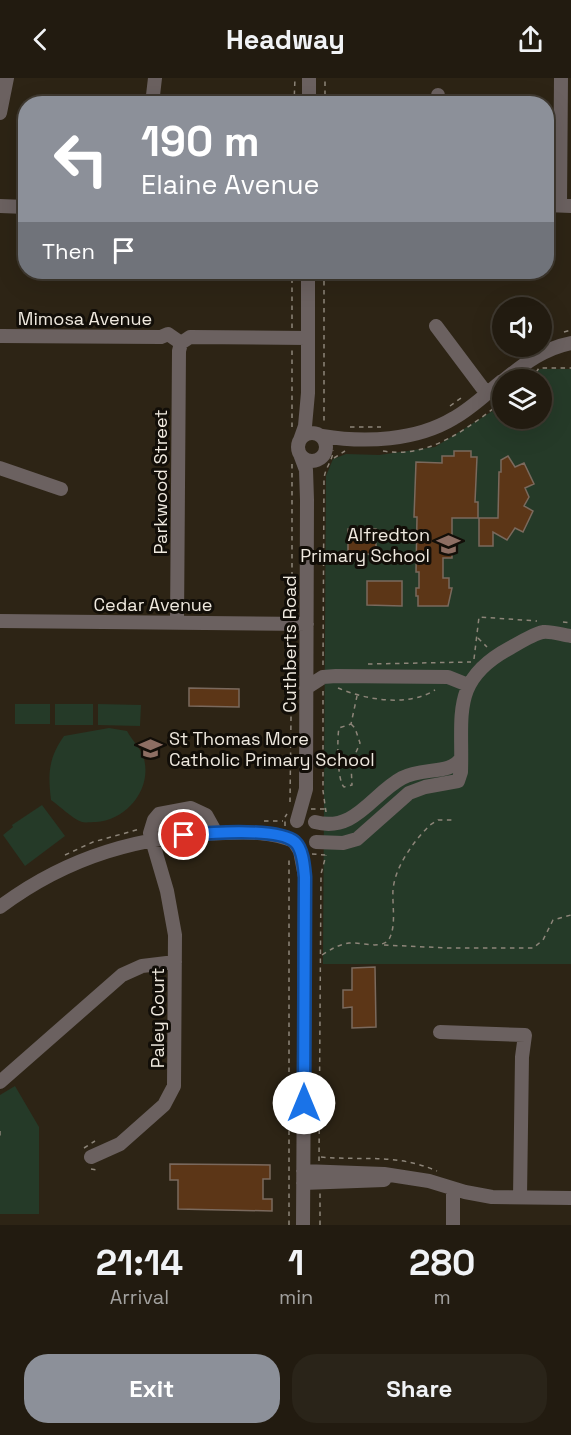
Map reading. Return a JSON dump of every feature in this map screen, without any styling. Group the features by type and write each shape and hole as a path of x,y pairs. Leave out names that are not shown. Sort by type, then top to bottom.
{"street":[{"path":"0,113 7,78"},
{"path":"153,96 155,78"},
{"path":"309,78 309,96"},
{"path":"561,78 566,206"},
{"path":"296,436 305,426 308,393 308,279"},
{"path":"436,326 487,394"},
{"name":"Mimosa Avenue","path":"5,336 161,337 169,335 181,343 189,337 289,332 307,338"},
{"name":"Parkwood Street","path":"177,623 179,351 181,343"},
{"path":"518,369 536,356 571,343"},
{"path":"296,436 319,433 357,439 405,437 426,431 457,416 492,390"},
{"path":"308,393 319,433 326,446 326,454"},
{"name":"Cuthberts Road","path":"296,436 298,448 296,457 306,470 307,500 306,789 319,823"},
{"path":"296,457 309,461 357,439"},
{"name":"Cuthberts Road","path":"307,500 314,474 326,454"},
{"path":"0,468 61,489"},
{"name":"Cedar Avenue","path":"0,621 307,624"},
{"path":"293,846 305,847 320,842 346,843 357,839 409,793 425,787 455,782 460,777 462,710 468,685 482,666 494,657 543,632 571,636"},
{"path":"306,688 320,678 331,676 445,677 468,685"},
{"path":"0,907 30,885 78,861 152,840 216,833 262,833 305,819 319,823 347,820 359,814 403,777 421,771 447,769 459,762"},
{"name":"Cuthberts Road","path":"292,824 306,789"},
{"path":"152,840 151,827 158,815 166,811 189,808 204,813 216,833"},
{"path":"305,877 320,842 319,823"},
{"path":"292,824 293,846"},
{"path":"262,833 300,851 305,877 303,1225"},
{"name":"Paley Court","path":"86,1159 120,1144 164,1106 173,1091 175,935 171,905 152,840"},
{"path":"0,1082 122,975 142,966 175,962"},
{"path":"440,1032 525,1035 522,1057 520,1197"},
{"path":"303,1177 363,1172 429,1181 486,1196 571,1197"},
{"path":"453,1189 453,1225"}],"path":[{"path":"294,96 295,78"},
{"path":"325,78 325,96"},
{"path":"292,279 292,322 289,332 296,436"},
{"path":"319,433 324,426 324,279"},
{"path":"289,332 292,322"},
{"path":"538,369 571,368"},
{"path":"444,411 463,398"},
{"path":"343,427 382,427"},
{"path":"323,664 324,478 325,471 333,458 326,454"},
{"path":"292,614 296,457"},
{"path":"362,664 474,662 480,617 537,621"},
{"path":"560,622 571,622"},
{"path":"292,633 289,811 285,817 292,824"},
{"path":"477,638 494,657"},
{"path":"332,686 357,696 419,698 442,684 445,677"},
{"path":"319,823 322,791 323,687"},
{"path":"351,724 357,696"},
{"path":"351,724 355,728 360,743 350,769 352,785 344,787 340,784 339,777 340,758 337,736 339,728 351,724"},
{"path":"383,945 392,934 393,889 401,865 430,825 438,820 454,820"},
{"path":"320,842 320,1225"},
{"path":"289,1225 293,846"},
{"path":"321,956 334,947 346,944 448,948 532,948 543,940 552,920 571,915"},
{"path":"0,1131 0,1136"},
{"path":"99,1170 86,1159 91,1142 102,1142"},
{"path":"320,1157 386,1157 425,1165 439,1172"}],"green space":[{"path":"552,369 571,369 571,964 323,964 326,476 333,459 346,454 379,455 435,447 492,411 492,429 552,429"},
{"path":"15,704 50,704 50,724 15,724"},
{"path":"55,704 93,704 93,725 55,725"},
{"path":"98,704 141,705 140,726 98,725"},
{"path":"109,728 127,731 139,749 144,759 144,782 134,801 117,816 96,822 82,822 51,800 50,767 52,760 64,736"},
{"path":"42,805 65,836 25,866 3,835 13,827 12,825"},
{"path":"15,1086 39,1127 39,1214 0,1214 0,1095"}],"building":[{"path":"454,451 471,451 471,457 477,457 475,502 478,502 478,518 452,518 452,558 443,558 443,578 449,578 449,588 452,588 448,606 418,606 418,596 416,596 416,588 419,588 419,572 416,572 417,517 414,517 416,462 442,463 442,456 454,456"},
{"path":"508,456 515,467 524,463 534,484 525,488 529,497 524,506 533,511 523,532 515,528 507,540 493,532 493,546 479,546 479,518 498,518 499,472 501,472 501,460"},
{"path":"348,529 376,529 376,554 348,554"},
{"path":"367,581 402,581 402,606 367,605"},
{"path":"189,688 239,689 239,707 189,706"},
{"path":"375,967 376,1027 352,1028 352,1007 343,1008 343,990 352,990 352,968"},
{"path":"170,1164 270,1165 270,1179 263,1179 263,1199 272,1199 272,1211 178,1209 178,1180 170,1180"}],"place":[{"name":"Alfredton Primary School","path":"448,544"},
{"name":"St Thomas More Catholic Primary School","path":"151,748"}],"route":[{"path":"184,835 262,833 288,838 294,841 299,848 305,877 304,1103"}]}
